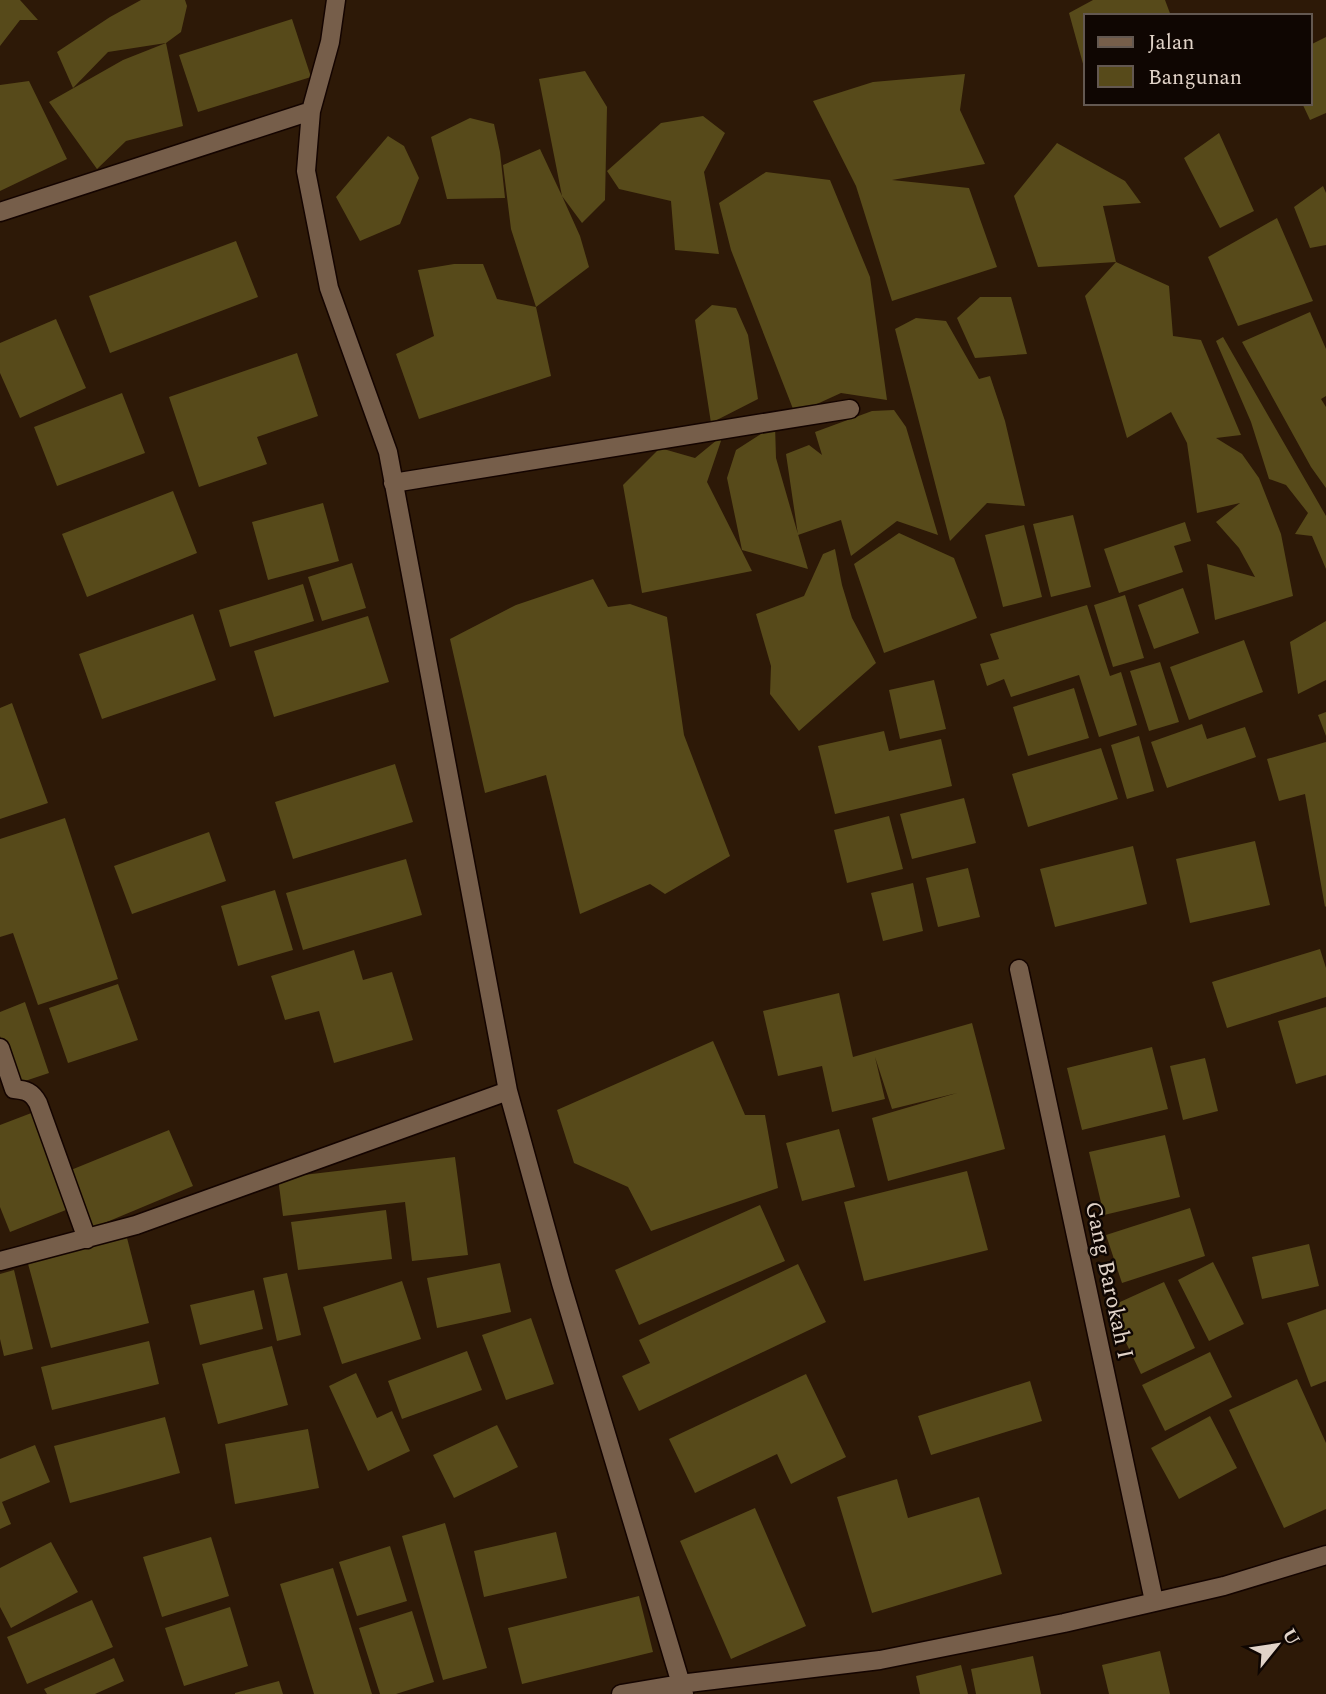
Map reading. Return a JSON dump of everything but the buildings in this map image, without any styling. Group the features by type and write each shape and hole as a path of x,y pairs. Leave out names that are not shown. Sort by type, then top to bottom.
{"street":[{"path":"336,0 330,42 312,111 306,171 329,288 388,453 508,1091 565,1296 682,1689"},
{"path":"0,212 312,111"},
{"path":"393,483 850,409"},
{"name":"Gang Barokah I","path":"1019,969 1154,1601"},
{"path":"0,1048 14,1088 33,1094 38,1103 87,1239"},
{"path":"0,1261 136,1225 508,1091"},
{"path":"621,1694 682,1689 880,1660 1051,1626 1224,1586 1326,1555"}]}
